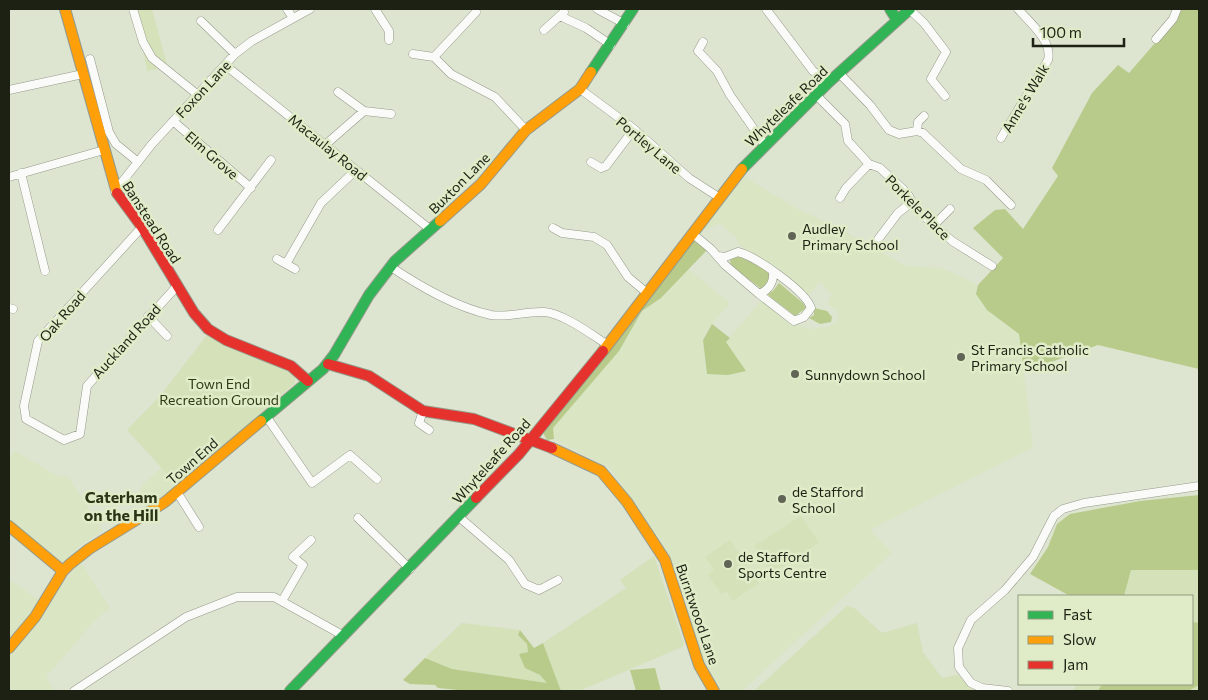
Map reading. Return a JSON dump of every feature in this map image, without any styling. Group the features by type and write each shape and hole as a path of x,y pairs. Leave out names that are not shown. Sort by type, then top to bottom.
{"street":[{"name":"Banstead Road","path":"65,9 115,191 142,227 196,318 208,329 226,340 291,366 308,381"},
{"path":"134,9 143,42 152,58 198,95"},
{"path":"287,9 293,18"},
{"name":"Foxon Lane","path":"115,191 173,121 235,54 252,41 310,9"},
{"path":"375,9 389,30 389,40"},
{"path":"597,9 625,24"},
{"name":"Buxton Lane","path":"308,381 328,364 369,295 403,253 481,184 526,130 580,89 625,24 633,9"},
{"path":"766,9 812,71 829,82"},
{"path":"890,9 897,20"},
{"path":"909,9 924,23 946,52 931,79 945,96"},
{"name":"Whyteleafe Road","path":"290,691 410,569 519,454 608,345 744,167 829,82 909,9"},
{"name":"Anne's Walk","path":"1001,138 1048,60 1050,53 1046,43 1018,9"},
{"path":"1156,39 1173,19 1177,9"},
{"path":"434,57 476,12"},
{"path":"544,30 562,14 611,45"},
{"path":"202,22 235,54"},
{"path":"703,42 698,51 717,71 730,95 765,144"},
{"path":"413,54 434,57 451,74 495,97 526,130"},
{"path":"90,59 109,132 116,144 138,162"},
{"name":"Macaulay Road","path":"225,65 431,230"},
{"path":"839,73 870,105 889,130 899,134 917,131 929,138 961,169 986,180 1011,205"},
{"path":"9,90 83,74"},
{"name":"Portley Lane","path":"580,89 634,129 689,178 720,198"},
{"path":"338,92 364,111 391,114"},
{"name":"Porkele Place","path":"816,95 845,124 848,141 869,164 880,168 907,193 917,210 952,241 992,266"},
{"path":"325,145 364,111"},
{"path":"917,131 918,122 924,116"},
{"name":"Elm Grove","path":"173,121 250,188"},
{"path":"591,162 601,168 606,166 634,129"},
{"path":"9,177 104,150"},
{"path":"218,230 271,160"},
{"path":"840,198 846,188 869,164"},
{"path":"286,264 321,203 356,170"},
{"path":"21,174 46,271"},
{"path":"873,246 898,213 912,202"},
{"path":"934,225 950,209"},
{"name":"Oak Road","path":"30,421 26,419 23,412 38,341 142,227"},
{"path":"553,228 562,233 594,237 607,245 628,277 647,293"},
{"path":"694,234 718,256 725,266 794,321 808,313 811,308 809,302 773,272 744,253 738,252 726,257 718,256"},
{"path":"277,259 295,268"},
{"path":"391,267 440,295 475,310 503,316 534,312 553,313 608,345"},
{"path":"759,294 771,284 774,279 773,272"},
{"name":"Auckland Road","path":"30,421 64,440 80,434 87,386 177,286"},
{"path":"148,316 167,336"},
{"name":"Burntwood Lane","path":"328,364 368,376 423,411 474,419 565,453 601,471 627,502 665,560 699,665 714,691"},
{"name":"Town End","path":"9,648 35,617 63,571 89,549 177,492 308,381"},
{"path":"423,411 419,423 429,430"},
{"path":"266,416 312,483 350,455 378,479"},
{"path":"1008,691 982,688 972,683 959,667 958,648 971,620 1010,585 1033,557 1054,516 1063,509 1084,503 1199,486"},
{"path":"177,492 199,526"},
{"path":"459,517 510,560 525,584 539,590 558,580"},
{"path":"358,518 410,569"},
{"path":"9,526 63,571"},
{"path":"282,601 303,565 293,557 312,540"},
{"path":"74,691 186,617 237,598 274,597 344,636"}],"shaded area":[{"name":"de Stafford School","path":"742,175 796,208 844,231 902,264 942,268 978,285 976,292 987,310 1019,334 1033,447 870,530 892,553 742,691 720,691 706,672 679,580 664,547 610,468 554,439 552,428 619,351 642,311 661,298 688,269 730,303 706,331 703,339 707,374 746,371 726,342 761,301 790,323 809,329 828,327 836,322 839,315 837,310 827,304 832,294 819,282 808,297 769,263 739,245 736,237 719,223 709,229 700,230"},
{"path":"14,451 60,477 68,476 103,531 79,546 63,562 60,563 9,520 9,459"},
{"path":"162,468 177,485 152,504 140,491 143,484"},
{"path":"81,563 110,608 96,619 46,677 55,691 9,691 9,586 12,581 47,606 69,575"}],"green space":[{"path":"136,9 152,9 169,72 158,69 147,71"},
{"path":"1180,9 1199,9 1199,369 1098,345 1024,372 1019,334 987,310 976,294 978,285 1003,258 973,228 995,210 1005,209 1023,229 1058,176 1052,168 1092,93 1118,65 1129,73 1175,20"},
{"path":"697,240 707,250 661,298 642,311 619,351 553,428 554,439 547,440 542,431 691,241"},
{"path":"734,256 749,260 770,274 769,281 763,290 731,266 730,261"},
{"path":"779,283 803,303 806,308 795,316 769,296 768,294"},
{"path":"814,308 827,311 832,317 831,322 820,324 809,318 814,315"},
{"path":"712,324 730,338 726,342 746,371 728,375 707,374 703,340"},
{"name":"Town End Recreation Ground","path":"207,335 237,351 291,370 295,374 295,383 177,485 127,430 160,396"},
{"path":"1199,495 1199,570 1131,570 1124,595 1068,595 1030,574 1048,547 1057,524 1070,514 1140,501"},
{"path":"801,516 819,543 772,573 754,546"},
{"name":"de Stafford Sports Centre","path":"730,540 759,583 733,601 726,591 721,594 708,575 714,570 705,557"},
{"path":"654,556 684,644 682,647 579,691 561,691 543,643 626,588 620,580"},
{"path":"1131,570 1199,570 1199,691 1072,691 1076,685 1193,685 1193,595 1124,595"},
{"path":"847,606 854,608 882,633 917,623 923,652 942,678 958,675 971,688 978,691 754,691"},
{"path":"1193,622 1199,623 1199,685 1188,691 1098,691 1101,685 1193,685"},
{"path":"462,623 520,630 518,635 527,644 528,652 519,654 525,668 540,675 548,683 452,669 425,658"},
{"path":"520,630 534,648 543,643 561,691 468,691 438,688 435,685 410,684 403,680 425,658 452,669 547,683 540,675 525,668 519,654 528,652 527,644 518,635"},
{"path":"655,668 661,691 636,691 630,670"}],"traffic: fast":[{"path":"591,72 633,9"},
{"path":"890,9 897,20"},
{"path":"742,169 829,82 910,9"},
{"path":"261,421 323,369 334,355 369,295 395,261 440,221"},
{"path":"290,691 476,498"}],"traffic: slow":[{"path":"65,9 117,193"},
{"path":"440,221 481,184 526,130 580,89 591,72"},
{"path":"603,351 742,169"},
{"path":"9,648 35,617 63,571 70,564 89,549 165,502 261,421"},
{"path":"552,448 601,471 627,502 665,560 699,665 714,691"},
{"path":"9,526 63,571"}],"traffic: jam":[{"path":"117,193 142,227 194,313 208,329 226,340 291,366 308,381"},
{"path":"476,498 519,454 603,351"},
{"path":"328,364 369,376 423,411 474,419 552,448"}],"place":[{"name":"Audley Primary School","path":"792,236"},
{"name":"St Francis Catholic Primary School","path":"961,357"},
{"name":"Sunnydown School","path":"795,374"},
{"name":"de Stafford School","path":"782,499"},
{"name":"de Stafford Sports Centre","path":"728,564"}],"district":[{"name":"Caterham on the Hill","path":"121,505"}]}
